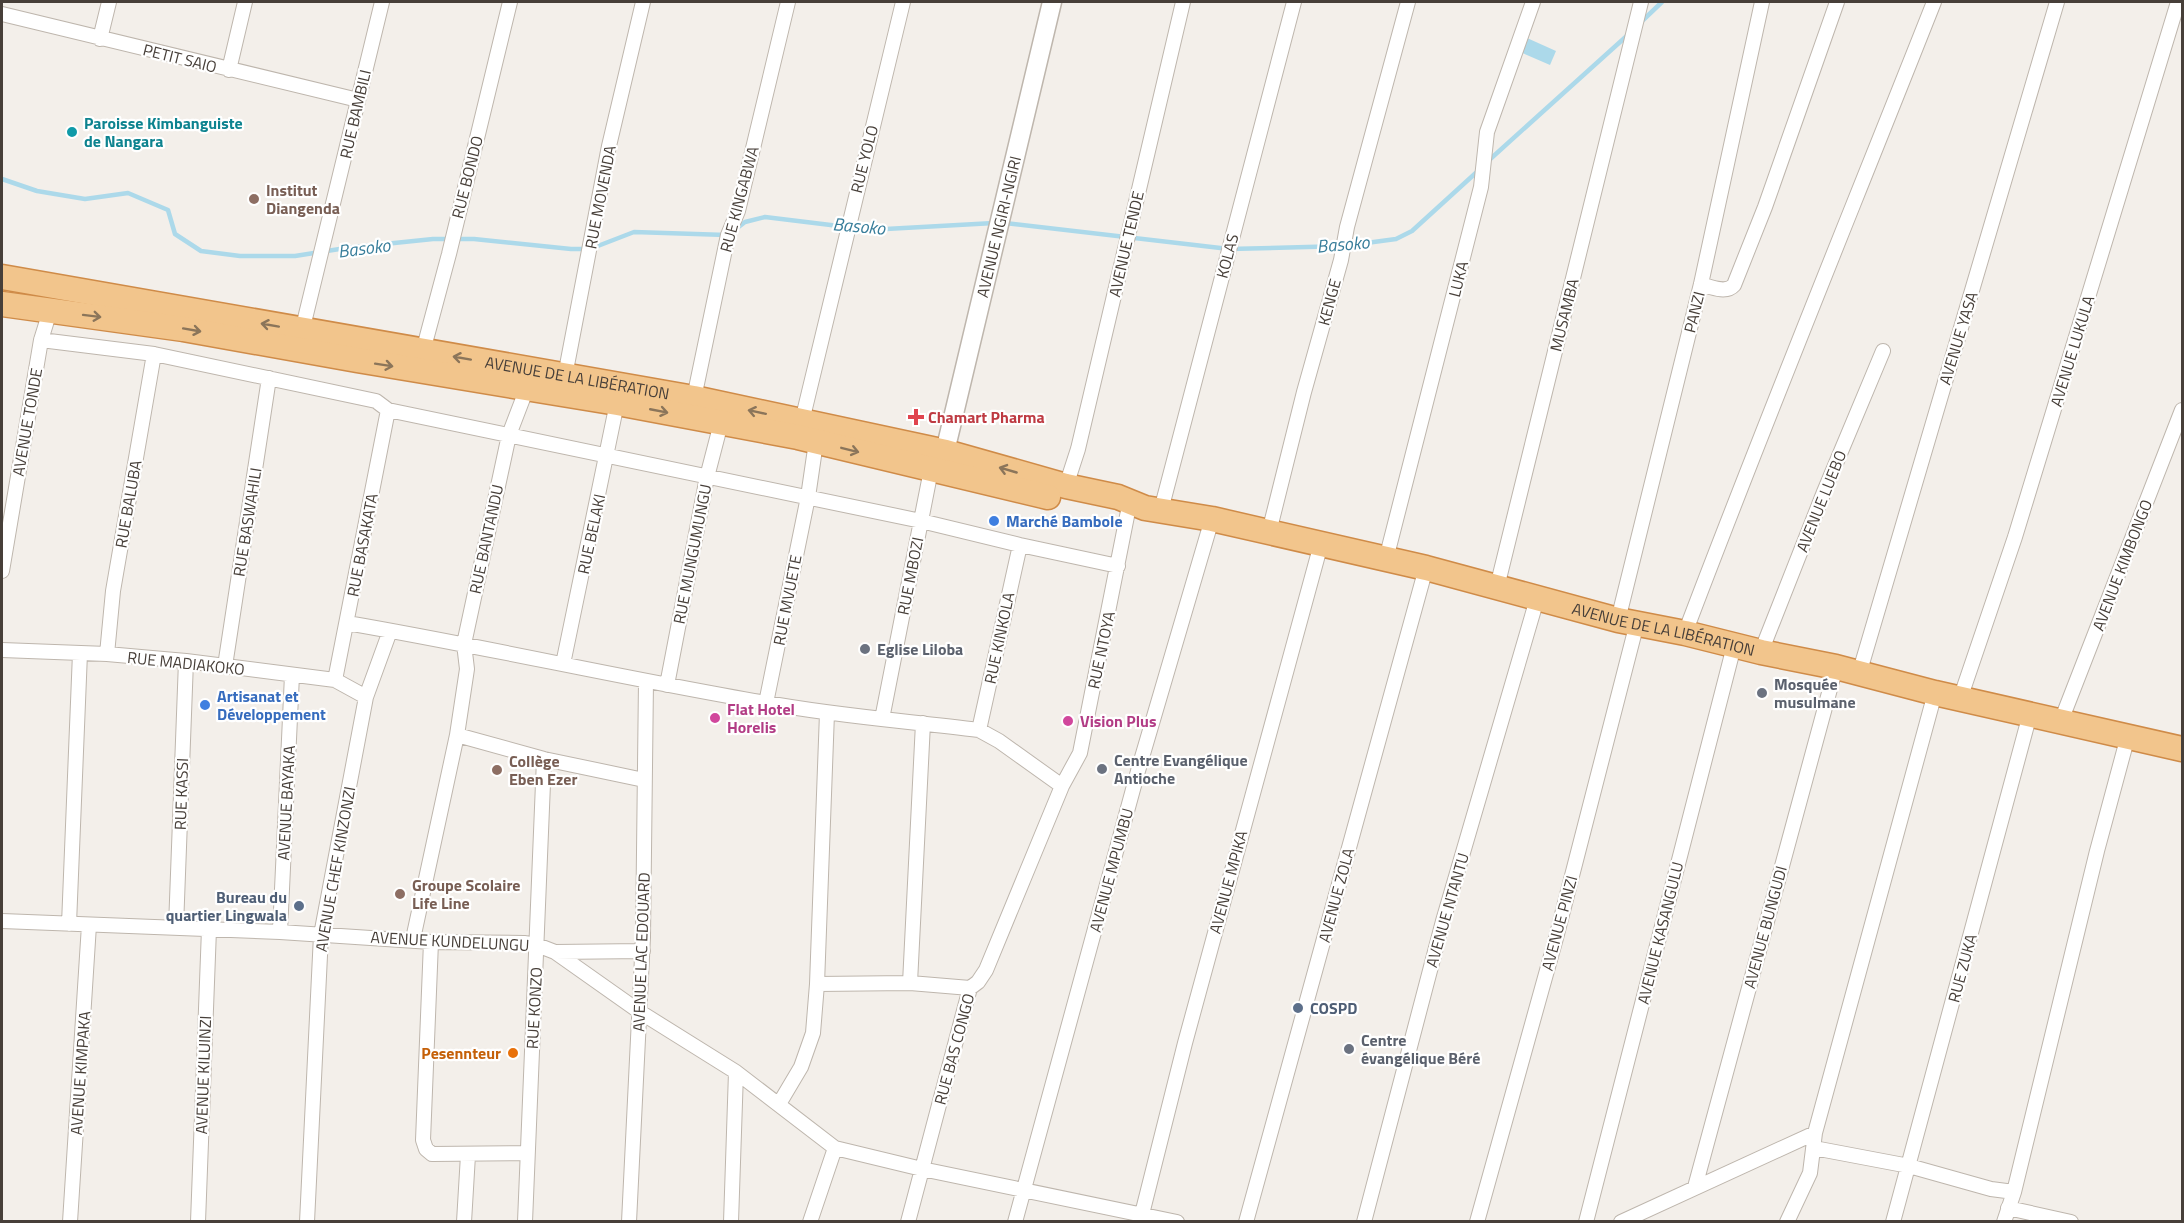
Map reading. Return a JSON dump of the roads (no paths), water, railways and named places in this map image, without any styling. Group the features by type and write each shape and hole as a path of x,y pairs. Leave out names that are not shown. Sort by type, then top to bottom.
{"highway":[{"name":"AVENUE DE LA LIBÉRATION","path":"2,277 423,351 564,384 694,398 802,422 939,465 1064,500 1141,507 1212,519 1426,568 1628,621 1836,667 1960,699 2182,749"},
{"name":"AVENUE DE LA LIBÉRATION","path":"2,304 183,328 527,388 564,384 618,404 939,465 1066,486 1141,507"}],"street":[{"path":"100,39 109,2"},
{"path":"229,70 245,2"},
{"name":"RUE BAMBILI","path":"302,331 382,2"},
{"name":"RUE BONDO","path":"423,351 510,2"},
{"name":"RUE MOVENDA","path":"564,384 609,146 643,2"},
{"name":"RUE KINGABWA","path":"694,398 728,235 738,211 788,2"},
{"name":"RUE YOLO","path":"802,422 845,235 903,2"},
{"name":"AVENUE NGIRI-NGIRI","path":"939,465 1052,2"},
{"name":"AVENUE TENDE","path":"1066,486 1078,449 1183,2"},
{"name":"KOLAS","path":"1141,507 1226,262 1294,2"},
{"name":"KENGE","path":"1269,532 1408,2"},
{"name":"LUKA","path":"1386,559 1481,187 1485,140 1533,2"},
{"name":"MUSAMBA","path":"1497,587 1641,2"},
{"name":"PANZI","path":"1628,621 1762,2"},
{"path":"1701,284 1726,290 1734,285 1765,207 1837,2"},
{"path":"1685,633 1750,461 1818,297 1934,2"},
{"name":"AVENUE YASA","path":"1859,674 2057,2"},
{"name":"AVENUE LUKULA","path":"1960,699 2021,516 2178,2"},
{"name":"PETIT SAIO","path":"2,14 354,99 357,103"},
{"name":"AVENUE TONDE","path":"2,571 41,340 50,311"},
{"path":"41,340 154,354 270,378 376,401 388,410 921,521 1118,566"},
{"name":"AVENUE LUEBO","path":"1761,652 1883,351"},
{"name":"RUE BALUBA","path":"107,654 113,591 154,354"},
{"name":"RUE BASWAHILI","path":"225,666 270,378"},
{"name":"RUE BANTANDU","path":"413,939 457,735 467,669 464,644 509,435 527,388"},
{"name":"RUE BELAKI","path":"563,664 618,404"},
{"name":"RUE BASAKATA","path":"335,680 388,410"},
{"name":"AVENUE KIMBONGO","path":"2061,721 2182,410"},
{"name":"RUE MUNGUMUNGU","path":"667,685 707,477 721,423"},
{"name":"RUE MVUETE","path":"766,703 808,497 816,442"},
{"name":"RUE MBOZI","path":"882,718 921,521 939,465"},
{"name":"RUE NTOYA","path":"1062,786 1080,753 1118,566 1141,507"},
{"name":"AVENUE MPUMBU","path":"1015,1221 1135,782 1212,519"},
{"name":"AVENUE MPIKA","path":"1141,1218 1187,1033 1321,544"},
{"name":"RUE KINKOLA","path":"979,730 1020,545"},
{"name":"AVENUE ZOLA","path":"1246,1221 1426,568"},
{"name":"AVENUE NTANTU","path":"1364,1221 1443,921 1538,599"},
{"name":"AVENUE PINZI","path":"1477,1221 1556,938 1628,621"},
{"path":"346,623 766,703 827,713 979,730 999,741 1062,786"},
{"name":"AVENUE CHEF KINZONZI","path":"307,1221 321,935 366,698 390,631"},
{"name":"AVENUE KASANGULU","path":"1586,1221 1734,646"},
{"name":"RUE MADIAKOKO","path":"2,650 107,654 186,661 335,680 366,698"},
{"path":"69,924 80,653"},
{"name":"RUE KASSI","path":"176,927 186,661"},
{"name":"AVENUE BUNGUDI","path":"1695,1187 1836,667"},
{"name":"AVENUE BAYAKA","path":"280,932 292,675"},
{"name":"AVENUE LAC EDOUARD","path":"629,1221 642,951 646,681"},
{"path":"1787,1221 1810,1173 1815,1133 1935,693"},
{"path":"779,1104 801,1067 813,1032 817,984 827,713"},
{"name":"RUE ZUKA","path":"1893,1221 2031,714"},
{"path":"910,983 923,723"},
{"path":"457,735 544,759 644,780"},
{"path":"2070,1221 2006,1215 2014,1192 2097,851 2128,736"},
{"name":"RUE KONZO","path":"525,1221 544,759"},
{"name":"RUE BAS CONGO","path":"908,1221 970,988 978,982 986,970 1062,786"},
{"name":"AVENUE KUNDELUNGU","path":"2,921 176,927 413,939 431,942 537,945 555,952 639,1012 736,1072 835,1148"},
{"name":"AVENUE KIMPAKA","path":"70,1221 89,925"},
{"name":"AVENUE KILUINZI","path":"198,1221 209,929"},
{"path":"431,942 423,1140 426,1149 432,1154 527,1153"},
{"path":"555,952 642,951"},
{"path":"817,984 910,983 970,988"},
{"path":"731,1221 736,1072"},
{"path":"1621,1221 1815,1133"},
{"path":"810,1221 835,1148 922,1169 1024,1189 1141,1218 1177,1221"},
{"path":"1814,1148 1909,1166 1991,1189 2014,1192"},
{"path":"464,1221 468,1155"}],"water":[{"path":"1527,38 1556,51 1550,65 1520,52"}],"waterway":[{"name":"Basoko","path":"1640,23 1662,2"},
{"name":"Basoko","path":"1487,162 1630,33"},
{"name":"Basoko","path":"1005,223 1229,249 1344,246 1396,239 1412,231 1479,170"},
{"name":"Basoko","path":"2,179 37,191 85,199 128,193 168,210 175,234 201,251 240,256 295,256 433,239 474,239 590,249 634,232 726,235"},
{"name":"Basoko","path":"736,229 745,222 765,217 847,227 886,229 994,223"}],"place":[{"name":"Paroisse Kimbanguiste de Nangara","path":"72,132"},
{"name":"Institut Diangenda","path":"254,199"},
{"name":"Chamart Pharma","path":"916,417"},
{"name":"Marché Bambole","path":"994,521"},
{"name":"Eglise Liloba","path":"865,649"},
{"name":"Mosquée musulmane","path":"1762,693"},
{"name":"Artisanat et Développement","path":"205,705"},
{"name":"Flat Hotel Horelis","path":"715,718"},
{"name":"Vision Plus","path":"1068,721"},
{"name":"Centre Evangélique Antioche","path":"1102,769"},
{"name":"Collège Eben Ezer","path":"497,770"},
{"name":"Groupe Scolaire Life Line","path":"400,894"},
{"name":"Bureau du quartier Lingwala","path":"299,906"},
{"name":"COSPD","path":"1298,1008"},
{"name":"Centre évangélique Béré","path":"1349,1049"},
{"name":"Pesennteur","path":"513,1053"}]}
